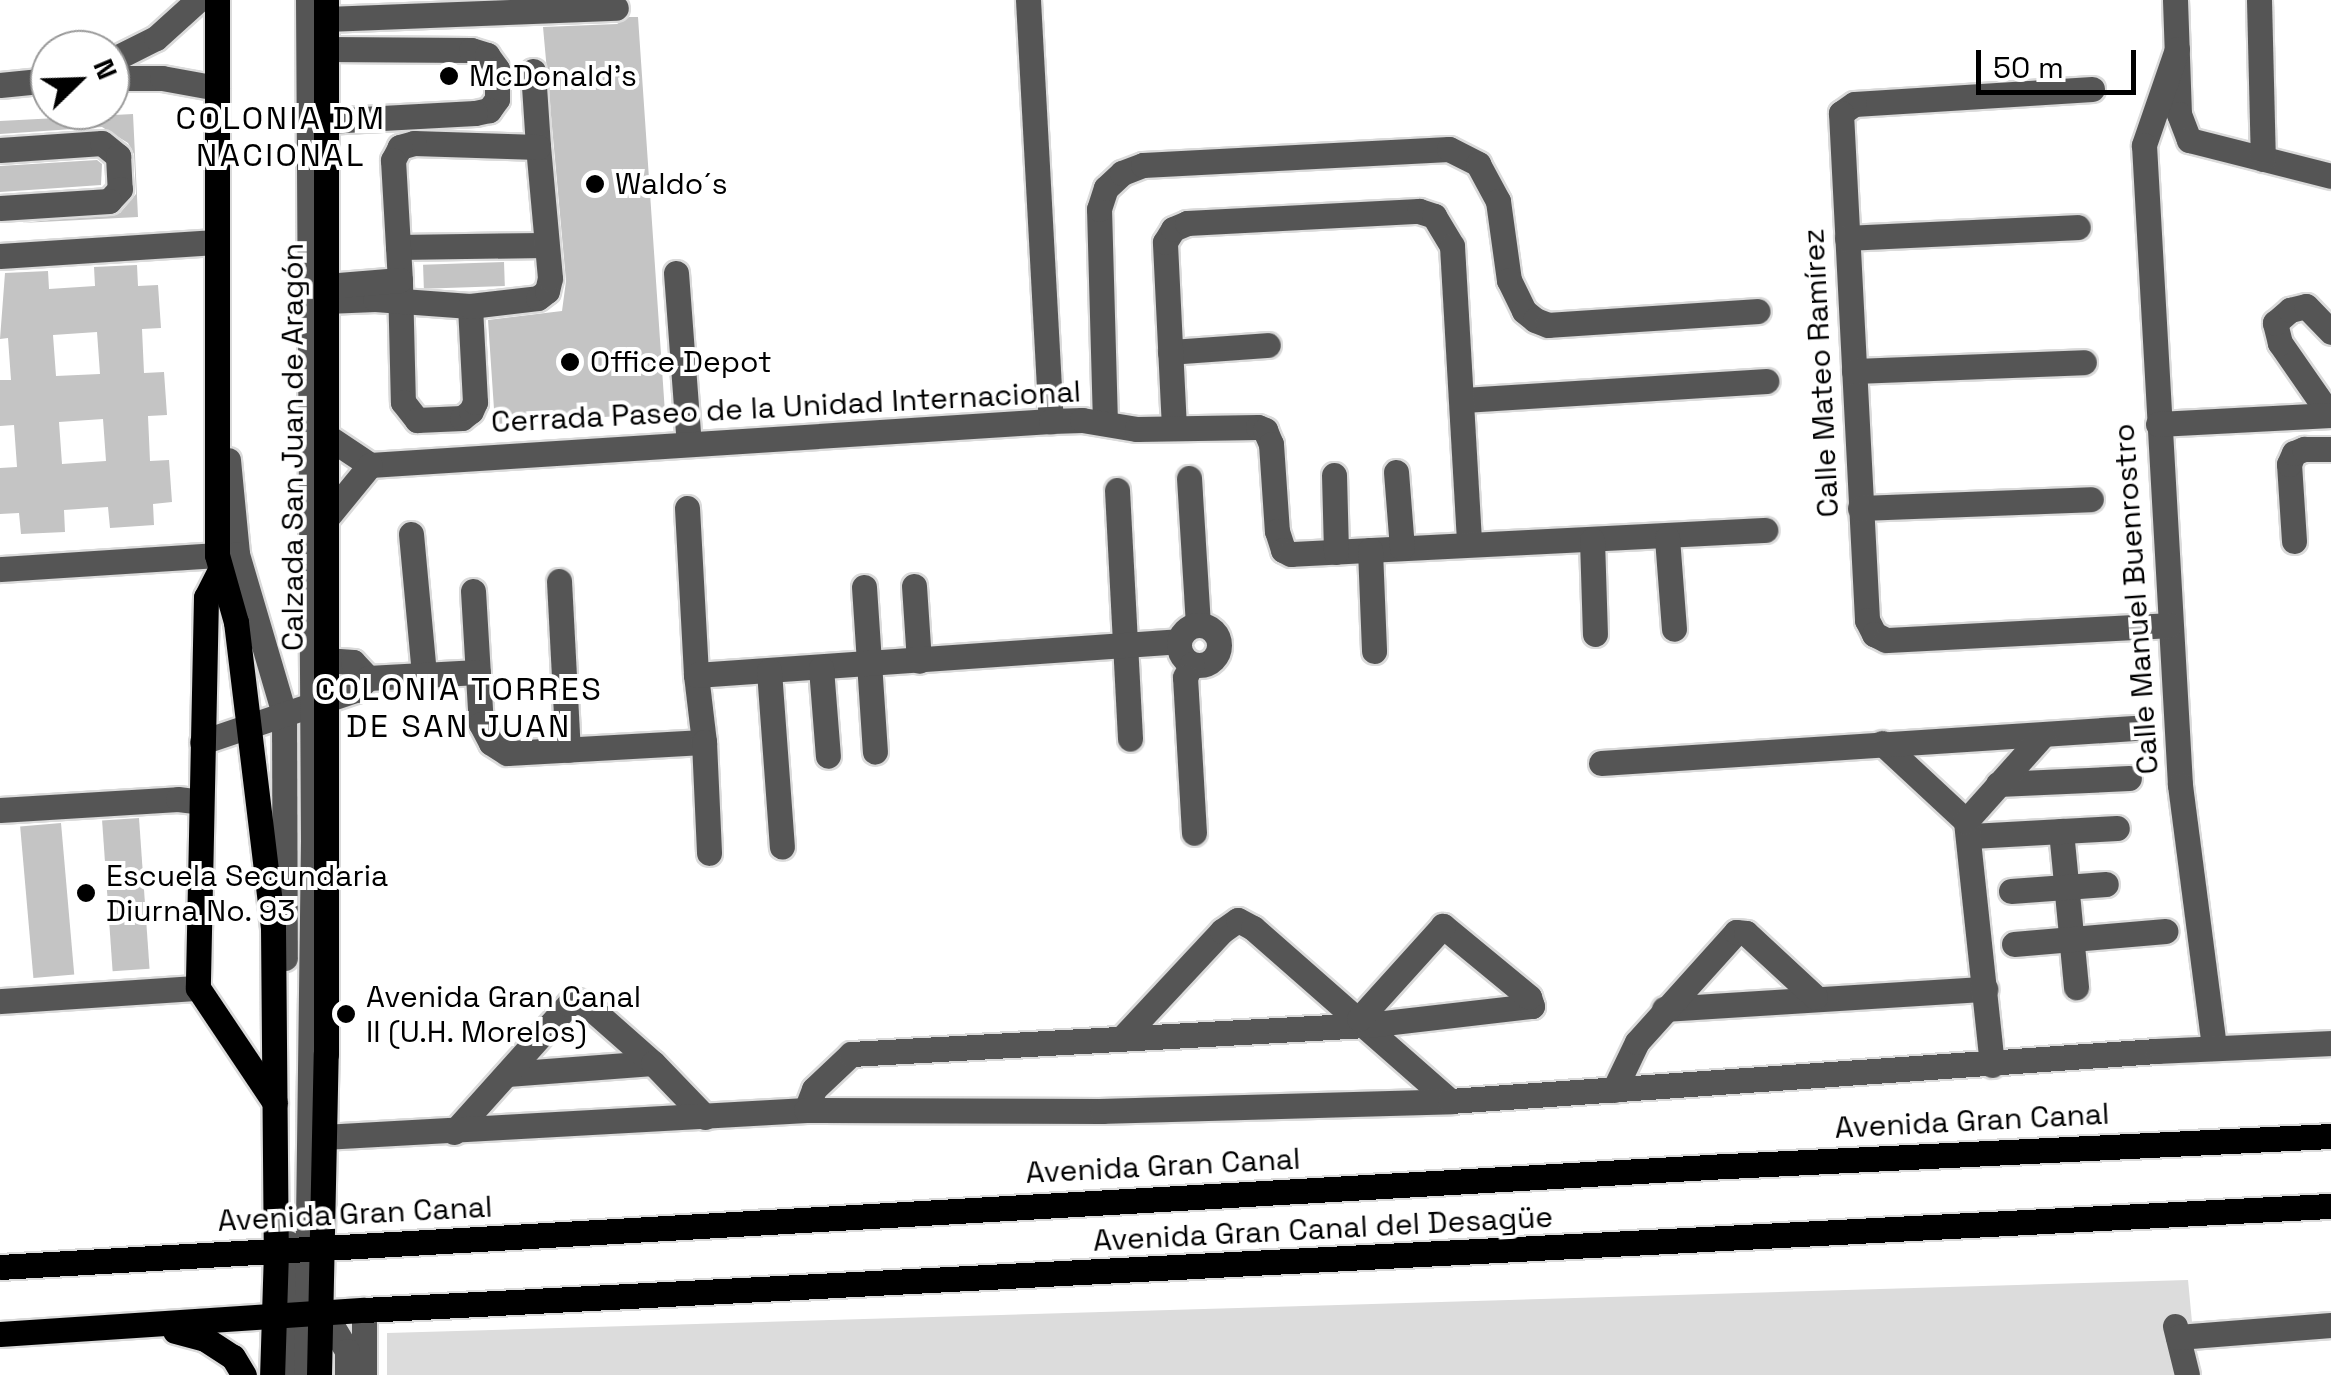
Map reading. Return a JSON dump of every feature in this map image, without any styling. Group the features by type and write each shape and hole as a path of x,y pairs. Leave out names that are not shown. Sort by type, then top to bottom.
{"main road":[{"name":"Calzada San Juan de Aragón","path":"216,0 218,563 236,622 252,726 273,928 276,1104 298,1249 296,1317 272,1375"},
{"name":"Calzada San Juan de Aragón","path":"318,1375 296,1317 298,1249 324,1137 318,700 324,660 326,520 326,121 320,6"},
{"path":"218,563 206,597 198,988 276,1104"},
{"name":"Avenida Gran Canal","path":"0,1267 1728,1166 2331,1136"},
{"name":"Avenida Gran Canal del Desagüe","path":"296,1317 364,1310 2331,1206"},
{"path":"0,1334 296,1317"},
{"path":"150,1325 206,1339 233,1357 244,1375"}],"street":[{"path":"130,50 156,38 198,0"},
{"path":"229,0 229,486 237,554 284,714 298,1249"},
{"path":"1028,0 1051,421"},
{"path":"2175,0 2182,130 2197,145 2331,176"},
{"path":"2259,0 2263,159"},
{"path":"298,1249 318,700 320,6 616,8"},
{"path":"325,49 471,50 487,55 497,69 498,100 489,110 475,113 326,121"},
{"name":"Calle Manuel Buenrostro","path":"2176,49 2144,145 2180,785 2214,1048"},
{"path":"326,293 400,290 470,306 538,298 550,278 534,71"},
{"path":"130,78 162,78 217,88"},
{"path":"0,84 30,82"},
{"name":"Calle Mateo Ramírez","path":"2092,89 1844,108 1840,118 1867,620 1874,634 1886,640 2169,626"},
{"path":"0,150 102,143 118,156 120,189 108,201 0,208"},
{"path":"470,306 475,402 472,411 462,418 417,420 403,402 393,160 400,147 414,143 538,147"},
{"path":"1105,424 1099,209 1106,188 1122,173 1143,165 1449,149 1478,164 1498,201 1508,280 1524,311 1535,320 1548,325 1758,311"},
{"path":"1174,428 1165,242 1174,230 1186,223 1418,211 1434,216 1452,246 1464,400 1469,544"},
{"path":"1847,238 2078,227"},
{"path":"0,256 216,242"},
{"path":"398,247 545,244"},
{"path":"676,273 689,444"},
{"path":"2330,415 2280,343 2275,323 2290,310 2306,306 2331,332"},
{"path":"1170,352 1268,346"},
{"path":"1854,371 2084,362"},
{"path":"1464,400 1766,381"},
{"path":"2158,424 2330,415"},
{"name":"Cerrada Paseo de la Unidad Internacional","path":"370,464 1051,421 1137,429 1265,430 1271,444 1283,550 1299,554 1336,552"},
{"path":"325,435 370,464 326,520"},
{"path":"2294,541 2289,464 2294,453 2304,449 2331,448"},
{"path":"1396,472 1402,548"},
{"path":"1334,475 1336,552 1766,530"},
{"path":"1190,478 1198,624"},
{"path":"1117,490 1130,739"},
{"path":"1860,508 2091,499"},
{"path":"687,508 708,853"},
{"path":"410,534 424,675"},
{"path":"1667,538 1674,629"},
{"path":"1592,540 1596,634"},
{"path":"1370,550 1374,651"},
{"path":"0,569 218,563"},
{"path":"558,582 568,750"},
{"path":"914,586 919,662"},
{"path":"864,588 875,752"},
{"path":"473,592 481,724 491,743 507,753 704,742"},
{"path":"1198,624 1216,634 1219,648 1206,664 1192,664 1181,655 1178,642 1186,629 1198,624"},
{"path":"696,675 1178,642"},
{"path":"324,660 353,662 377,678"},
{"path":"1192,664 1185,677 1194,833"},
{"path":"821,668 828,756"},
{"path":"769,671 782,847"},
{"path":"202,742 356,690 377,678 478,672"},
{"path":"1602,763 2134,728"},
{"path":"1992,1065 1969,828 1998,784 2043,735"},
{"path":"1882,743 1969,828 2117,828"},
{"path":"1998,784 2129,778"},
{"path":"0,810 178,799 201,802"},
{"path":"2061,831 2076,987"},
{"path":"2011,891 2106,884"},
{"path":"1124,1036 1222,930 1238,920 1363,1022 1450,1101"},
{"path":"806,1110 814,1088 851,1054 1363,1022 1523,1010 1532,1006 1443,926 1363,1022"},
{"path":"1614,1090 1637,1042 1741,930 1814,997"},
{"path":"2014,944 2165,931"},
{"path":"0,1001 198,988"},
{"path":"1664,1009 1985,989"},
{"path":"454,1132 569,1004 577,1001 586,1004 653,1063 705,1117"},
{"path":"324,1137 806,1110 1102,1111 1450,1101 2331,1042"},
{"path":"507,1074 653,1063"},
{"path":"364,1310 364,1375"},
{"path":"287,1375 296,1317"},
{"path":"296,1317 306,1375"},
{"path":"296,1317 331,1324 347,1351 347,1375"},
{"path":"2187,1375 2176,1331 2331,1325"}],"shaded area":[{"path":"2188,1280 2197,1375 387,1375 387,1333"}],"building":[{"path":"638,17 665,413 495,424 488,320 562,311 566,281 543,27 617,24"},
{"path":"133,114 138,217 21,223 120,213 136,194 134,154 128,143 107,130 130,130"},
{"path":"30,119 30,130 58,130 0,134 0,121"},
{"path":"97,160 102,164 101,185 0,192 0,166"},
{"path":"504,262 505,286 424,289 423,265"},
{"path":"137,265 138,286 158,285 161,328 142,329 144,373 164,372 167,415 148,416 150,461 169,460 172,502 153,504 154,525 110,528 108,507 64,510 65,532 21,534 19,513 0,514 0,468 17,467 14,425 0,426 0,380 11,380 8,338 0,339 5,273 48,271 49,289 95,286 94,267","holes":["97,332 100,374 56,376 53,335","103,419 106,461 62,464 59,422"]},
{"path":"139,818 150,969 113,971 102,821"},
{"path":"61,823 74,974 33,978 20,827"}],"place":[{"name":"McDonald's","path":"449,76"},
{"name":"Waldo´s","path":"595,184"},
{"name":"Office Depot","path":"570,362"},
{"name":"Escuela Secundaria Diurna No. 93","path":"86,893"},
{"name":"Avenida Gran Canal II (U.H. Morelos)","path":"346,1014"}],"district":[{"name":"COLONIA DM NACIONAL","path":"281,138"},
{"name":"COLONIA TORRES DE SAN JUAN","path":"459,708"}]}
